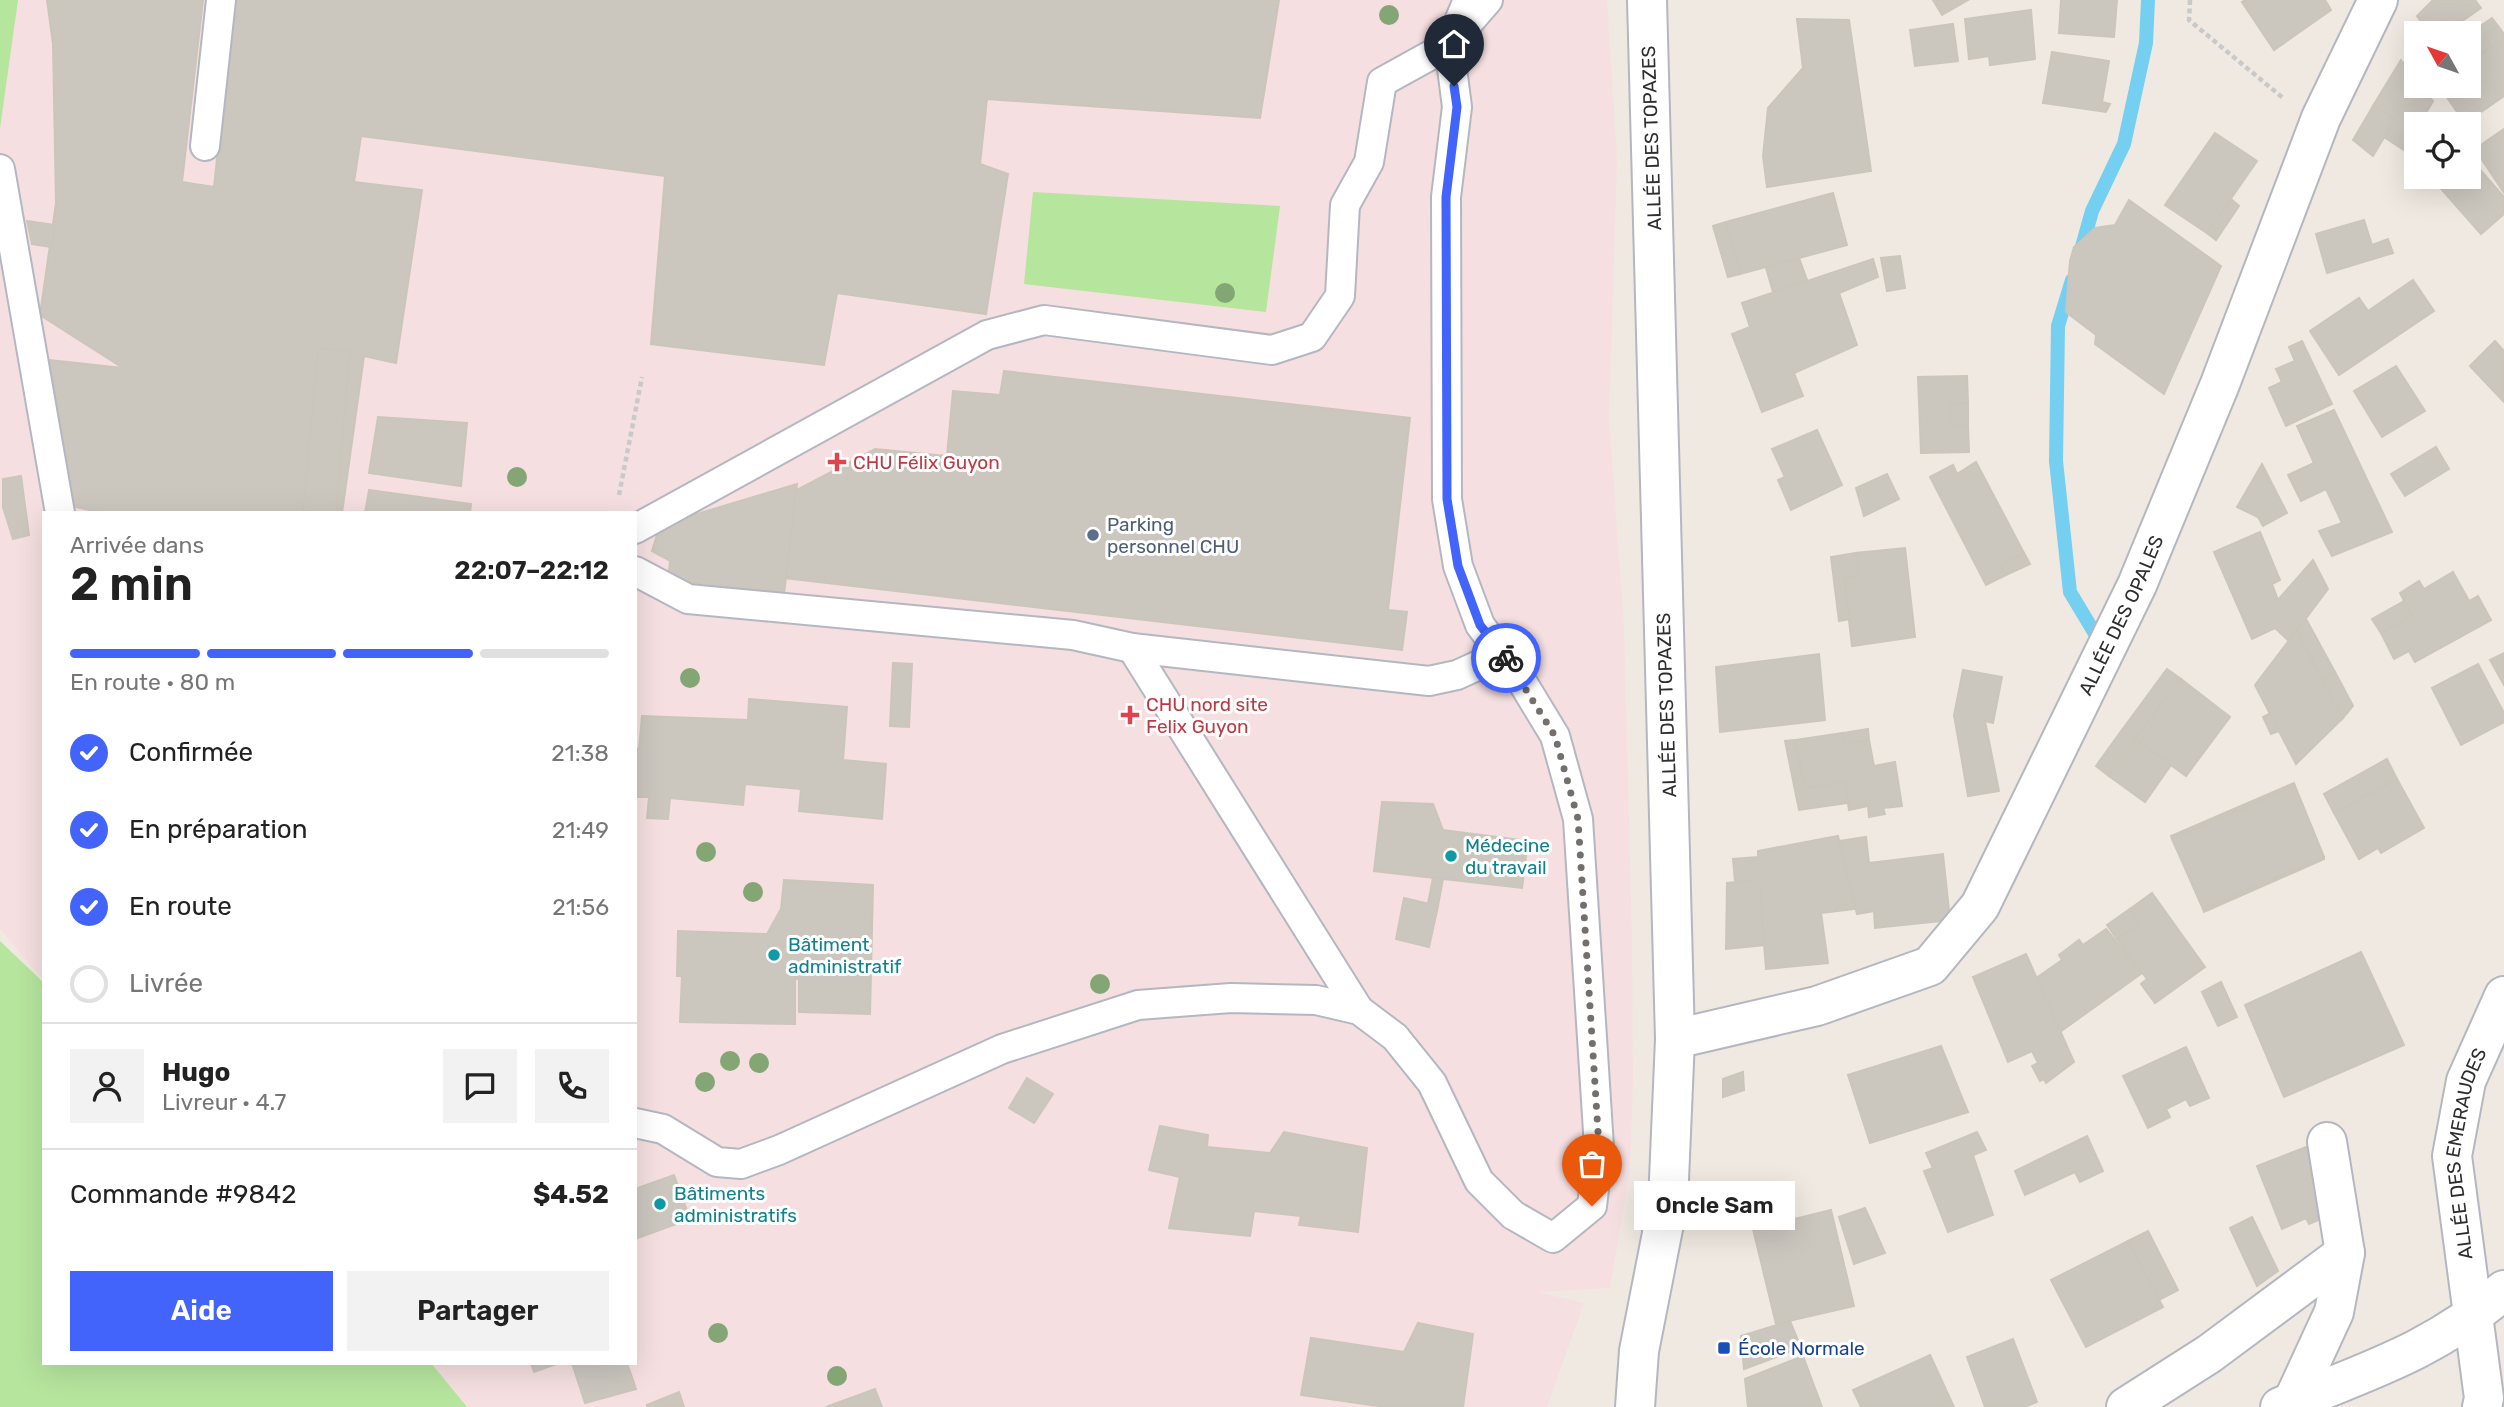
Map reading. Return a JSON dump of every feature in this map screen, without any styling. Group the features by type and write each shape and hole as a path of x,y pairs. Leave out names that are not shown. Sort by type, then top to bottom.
{"street":[{"name":"ALLÉE DES TOPAZES","path":"1635,1407 1639,1351 1668,1203 1675,1039 1647,0"},
{"name":"ALLÉE DES OPALES","path":"1675,1039 1817,1006 1930,966 1980,906 2137,586 2220,384 2318,127 2378,0"},
{"name":"ALLÉE DES EMERAUDES","path":"2482,1407 2484,1398 2452,1156 2466,1081 2504,996"},
{"path":"2286,1404 2334,1312 2345,1253 2327,1142"},
{"path":"2126,1407 2208,1354 2345,1253"},
{"path":"2286,1404 2426,1347 2474,1317 2504,1290"}],"lane":[{"path":"205,146 221,0"},
{"path":"1132,648 1359,1010 1395,1037 1432,1083 1479,1181 1513,1215 1553,1238 1592,1206 1599,1147 1578,819 1555,736 1503,654 1480,625 1458,566 1447,499 1446,197 1457,107 1449,45 1468,0"},
{"path":"637,528 987,335 1044,320 1272,351 1312,337 1340,296 1345,205 1369,162 1382,82 1449,45 1488,0"},
{"path":"0,169 60,511"},
{"path":"637,572 688,599 1073,635 1132,648 1429,681 1457,675 1503,654"},
{"path":"637,1123 663,1129 717,1162 741,1164 779,1150 1002,1049 1138,1005 1231,998 1316,1000 1359,1010"}],"path":[{"path":"2190,0 2189,20 2318,127"},
{"path":"618,499 642,377"}],"shaded area":[{"name":"CHU Félix Guyon","path":"0,0 1607,0 1617,160 1609,417 1624,627 1632,941 1633,1081 1630,1170 1610,1288 1538,1292 1584,1303 1547,1407 408,1407 384,1365 637,1365 637,511 42,511 42,979 0,929"}],"green space":[{"path":"0,0 18,0 0,128"},
{"path":"1033,192 1280,206 1266,312 1024,284"},
{"path":"0,941 42,981 42,1365 433,1365 467,1407 0,1407"}],"building":[{"path":"47,0 203,0 182,182 214,187 234,0 1279,0 1260,118 987,99 980,164 1008,174 986,314 837,293 824,365 651,344 665,176 361,136 354,182 422,190 396,363 364,356 342,511 94,511 71,506 48,360 123,368 40,315 56,203 53,44"},
{"path":"1933,0 1968,0 1942,15"},
{"path":"2061,0 2117,0 2114,37 2059,33"},
{"path":"2325,0 2331,10 2274,50 2242,2"},
{"path":"2433,0 2475,0 2481,8 2462,21 2421,21 2417,16"},
{"path":"2031,10 2035,59 1990,65 1989,56 1969,59 1965,19"},
{"path":"2492,18 2498,26 2484,36 2492,46 2482,53 2482,25"},
{"path":"1797,19 1849,20 1871,171 1767,187 1763,156 1768,108 1803,68"},
{"path":"1953,24 1958,61 1915,66 1910,30"},
{"path":"2498,26 2504,34 2504,96 2481,112 2457,112 2447,98 2482,98 2482,53 2492,46 2484,36"},
{"path":"2052,52 2109,61 2102,102 2110,104 2106,112 2043,103"},
{"path":"2401,60 2404,64 2404,98 2431,98 2433,101 2426,112 2404,112 2404,150 2384,137 2395,119 2373,106"},
{"path":"2373,106 2395,119 2373,156 2353,140"},
{"path":"2504,129 2504,193 2481,158 2481,145"},
{"path":"2215,133 2257,161 2207,233 2165,205"},
{"path":"2481,171 2504,197 2504,214 2481,234 2441,189 2481,189"},
{"path":"1833,193 1847,245 1740,274 1726,222"},
{"path":"2231,199 2239,206 2216,240 2207,233"},
{"path":"2129,200 2221,266 2164,394 2095,344 2096,335 2066,312 2070,261 2074,247 2095,228 2115,225"},
{"path":"2364,220 2372,245 2388,239 2393,253 2327,273 2316,234"},
{"path":"27,221 55,225 52,247 32,244"},
{"path":"1726,222 1740,274 1728,277 1713,226"},
{"path":"1900,256 1905,288 1887,291 1881,258"},
{"path":"1799,258 1807,280 1773,292 1766,268"},
{"path":"1873,259 1878,277 1839,293 1857,345 1794,373 1803,396 1762,412 1732,334 1750,327 1742,303"},
{"path":"2413,280 2434,311 2339,375 2310,331 2359,298 2368,311"},
{"path":"2302,341 2332,404 2286,426 2269,388 2282,382 2276,369 2295,361 2289,347"},
{"path":"2495,341 2504,351 2503,401 2470,366"},
{"path":"318,348 350,351 336,511 303,511"},
{"path":"2396,366 2425,411 2382,437 2354,391"},
{"name":"Parking personnel CHU","path":"1004,371 1410,418 1388,610 1407,612 1402,650 785,578 795,491 875,449 947,456 953,391 1000,395"},
{"path":"1967,376 1968,403 1950,404 1950,425 1968,425 1969,452 1921,453 1918,377"},
{"path":"1968,403 1968,425 1950,425 1950,404"},
{"path":"2334,410 2392,532 2332,556 2319,531 2342,523 2326,489 2301,501 2288,475 2314,463 2297,426"},
{"path":"378,417 467,423 461,486 369,473"},
{"path":"1817,430 1842,485 1791,510 1778,480 1785,477 1772,449"},
{"path":"2436,447 2449,469 2405,496 2391,474"},
{"path":"1976,462 2024,553 2000,565 2006,575 1986,585 1930,477 1953,465 1957,474"},
{"path":"2262,464 2287,513 2263,526 2258,517 2237,507"},
{"path":"1887,474 1899,499 1864,516 1856,488"},
{"path":"21,476 29,535 13,539 3,507 3,479"},
{"path":"797,484 784,594 667,589 670,561 652,551 660,525"},
{"path":"369,490 471,504 470,511 365,511"},
{"path":"2260,532 2280,580 2272,584 2278,600 2313,560 2328,589 2289,641 2275,628 2252,639 2214,552"},
{"path":"1905,548 1915,637 1852,646 1844,578 1859,575 1856,553"},
{"path":"1856,553 1859,575 1844,578 1850,619 1839,621 1831,557"},
{"path":"2024,553 2030,564 2006,575 2000,565"},
{"path":"2453,572 2469,601 2478,596 2491,620 2415,662 2409,651 2394,659 2381,633 2412,616 2400,593 2419,581 2424,589"},
{"path":"2404,601 2412,616 2381,633 2372,619"},
{"path":"2306,619 2335,672 2322,679 2296,631"},
{"path":"2296,631 2343,718 2296,764 2255,685"},
{"path":"2504,653 2504,685 2490,660"},
{"path":"1819,654 1825,720 1720,732 1716,667"},
{"path":"893,663 912,664 909,727 890,726"},
{"path":"2478,664 2504,713 2504,722 2461,745 2432,688"},
{"path":"2167,669 2181,679 2135,739 2122,730"},
{"path":"1963,670 2002,677 1993,723 1985,721 1999,791 1968,796 1954,715"},
{"path":"2335,672 2353,706 2343,718 2322,679"},
{"path":"2181,679 2230,717 2186,776 2135,739"},
{"path":"749,699 847,707 843,760 886,764 882,819 799,811 801,789 745,784 743,805 670,798 668,819 647,818 649,797 637,797 637,748 642,716 748,720"},
{"path":"2271,713 2279,731 2271,734 2263,717"},
{"path":"1868,729 1869,740 1844,744 1843,733"},
{"path":"2122,730 2135,739 2109,776 2096,766"},
{"path":"1843,733 1844,744 1869,740 1874,766 1895,762 1902,806 1883,808 1885,814 1869,817 1868,806 1849,810 1845,782 1804,788 1795,740"},
{"path":"2135,739 2171,765 2145,802 2109,776"},
{"path":"1795,740 1804,788 1845,782 1848,803 1799,810 1785,741"},
{"path":"2387,759 2397,779 2334,813 2324,794"},
{"path":"2397,779 2424,828 2381,853 2378,848 2359,859 2334,813"},
{"path":"2294,783 2295,786 2172,839 2171,836"},
{"path":"2295,786 2324,857 2203,909 2172,839"},
{"name":"Médecine du travail","path":"1382,802 1433,804 1443,830 1528,841 1522,888 1374,871"},
{"path":"1838,836 1855,909 1821,913 1828,963 1766,969 1759,880 1735,882 1733,859 1758,857 1758,851"},
{"path":"1866,837 1869,863 1943,854 1950,920 1875,928 1874,911 1857,914 1839,841"},
{"path":"2324,859 2204,912 2203,909"},
{"path":"1433,878 1443,879 1438,906 1428,903"},
{"name":"Bâtiment administratif","path":"784,880 873,885 870,1014 799,1012 799,979 795,979 795,1024 680,1022 682,976 677,976 678,931 767,934 781,909"},
{"path":"1759,880 1765,945 1726,949 1727,883"},
{"path":"2152,893 2205,967 2155,1003 2141,984 2147,979 2117,939 2140,923 2130,909"},
{"path":"1404,898 1438,906 1429,947 1396,939"},
{"path":"2130,909 2140,923 2117,939 2107,925"},
{"path":"2106,929 2142,973 2060,1032 2036,978 2062,960 2059,955 2079,940 2083,945"},
{"path":"2361,952 2404,1045 2284,1097 2245,1005"},
{"path":"2026,954 2074,1062 2046,1083 2044,1079 2040,1081 2032,1066 2038,1063 2032,1051 2008,1062 1973,977"},
{"path":"2221,982 2237,1017 2218,1026 2202,992"},
{"path":"1941,1046 1968,1112 1870,1143 1848,1075"},
{"path":"2186,1047 2209,1098 2190,1106 2186,1099 2166,1109 2170,1117 2148,1128 2123,1076"},
{"path":"1743,1072 1744,1090 1723,1097 1723,1079"},
{"path":"1027,1078 1053,1094 1034,1123 1009,1108"},
{"path":"1160,1126 1208,1135 1207,1147 1270,1153 1284,1132 1367,1148 1358,1232 1299,1225 1301,1216 1254,1211 1250,1236 1169,1228 1180,1177 1149,1170"},
{"path":"1977,1132 1986,1150 1973,1155 1993,1215 1948,1232 1924,1171 1933,1168 1926,1153"},
{"path":"2087,1136 2103,1171 2080,1182 2075,1172 2025,1195 2015,1171"},
{"path":"2306,1147 2335,1213 2309,1224 2306,1218 2282,1229 2257,1166"},
{"name":"Bâtiments administratifs","path":"674,1175 690,1219 637,1238 637,1188"},
{"path":"1865,1208 1885,1253 1854,1264 1839,1217"},
{"path":"1831,1210 1854,1306 1776,1324 1753,1229"},
{"path":"2252,1217 2278,1271 2257,1286 2230,1228"},
{"path":"2148,1231 2178,1290 2159,1300 2128,1241"},
{"path":"2128,1241 2163,1307 2086,1347 2051,1280"},
{"path":"1790,1321 1801,1348 1744,1369 1741,1336"},
{"path":"1418,1323 1473,1334 1463,1407 1385,1407 1301,1395 1311,1338 1404,1352"},
{"path":"2013,1339 2037,1402 2024,1407 1985,1407 1967,1357"},
{"path":"1930,1355 1954,1407 1861,1407 1853,1390"},
{"path":"1803,1356 1822,1407 1748,1407 1745,1379"},
{"path":"532,1365 553,1365 534,1372"},
{"path":"573,1365 628,1365 636,1389 585,1403"},
{"path":"875,1389 882,1407 826,1407"},
{"path":"679,1392 684,1407 647,1407 647,1405"}],"waterway":[{"path":"2080,254 2092,211 2124,144 2146,43 2148,0"},
{"path":"2072,280 2058,326 2056,461 2070,592 2103,647"}],"way so far":[{"path":"1506,658 1555,736 1578,819 1599,1147 1592,1206"}],"place":[{"name":"CHU Félix Guyon","path":"837,462"},
{"name":"Parking personnel CHU","path":"1093,535"},
{"name":"CHU nord site Felix Guyon","path":"1130,715"},
{"name":"Médecine du travail","path":"1451,856"},
{"name":"Bâtiment administratif","path":"774,955"},
{"name":"Bâtiments administratifs","path":"660,1204"},
{"name":"Oncle Sam","path":"1592,1206"},
{"name":"École Normale","path":"1724,1348"}],"route":[{"path":"1454,86 1457,107 1446,197 1447,499 1458,566 1480,625 1506,658"}]}
